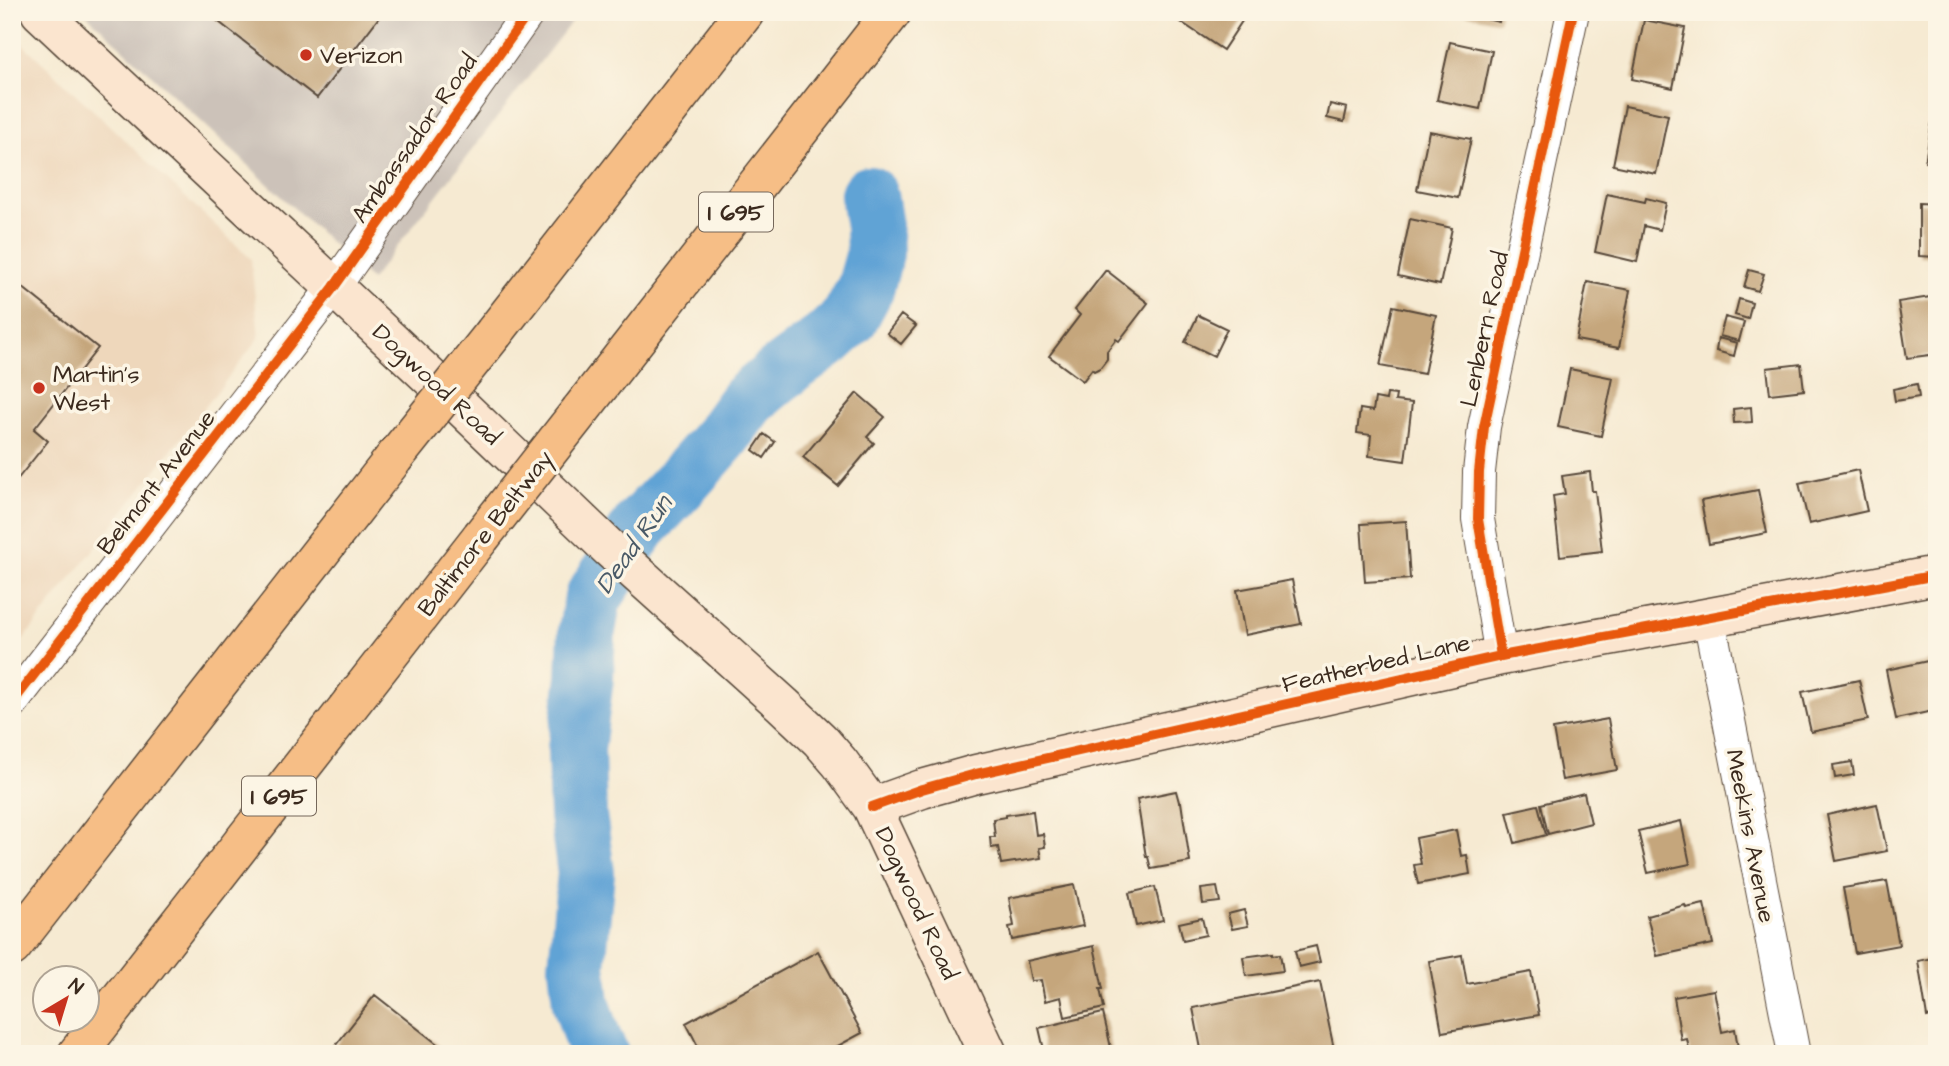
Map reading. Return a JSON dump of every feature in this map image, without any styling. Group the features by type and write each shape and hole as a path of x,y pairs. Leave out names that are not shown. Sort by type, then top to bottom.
{"highway":[{"path":"12,947 745,12"},
{"name":"Baltimore Beltway","path":"77,1054 892,12"}],"main road":[{"name":"Dogwood Road","path":"40,12 619,557 820,740 840,762 872,807 988,1054"},
{"name":"Featherbed Lane","path":"872,807 976,774 1501,656 1937,575"}],"street":[{"name":"Ambassador Road","path":"334,287 529,12"},
{"name":"Lenbern Road","path":"1501,656 1478,519 1479,472 1483,438 1573,12"},
{"name":"Belmont Avenue","path":"12,703 334,287"},
{"name":"Meekins Avenue","path":"1709,618 1794,1054"}],"shaded area":[{"path":"84,12 579,12 371,280"},
{"path":"12,34 251,259 259,338 12,654"}],"building":[{"name":"Verizon","path":"206,12 383,12 317,98"},
{"path":"1175,12 1248,12 1223,50 1172,16"},
{"path":"1456,12 1501,12 1499,22"},
{"path":"1644,20 1685,28 1673,88 1632,79"},
{"path":"1450,42 1492,51 1480,109 1437,100"},
{"path":"1330,104 1347,108 1344,122 1327,118"},
{"path":"1937,105 1937,164 1925,162"},
{"path":"1625,106 1668,115 1656,174 1613,165"},
{"path":"1429,131 1471,139 1458,198 1417,190"},
{"path":"1607,194 1645,202 1646,198 1666,203 1660,230 1644,226 1637,262 1595,252"},
{"path":"1919,203 1937,204 1937,257 1919,256"},
{"path":"1410,219 1452,228 1440,285 1398,276"},
{"path":"1106,270 1148,303 1119,341 1116,339 1107,351 1107,359 1100,368 1094,371 1092,369 1083,381 1049,356 1080,315 1075,310"},
{"path":"1749,270 1764,274 1758,291 1744,287"},
{"name":"Martin's West","path":"12,279 98,348 34,429 48,441 12,486"},
{"path":"1587,282 1630,290 1619,348 1576,340"},
{"path":"1937,296 1937,354 1907,358 1898,302"},
{"path":"1739,299 1752,303 1748,319 1735,315"},
{"path":"1393,306 1436,315 1424,374 1380,366"},
{"path":"901,315 916,326 901,344 887,333"},
{"path":"1198,315 1227,329 1214,356 1185,342"},
{"path":"1725,317 1744,322 1739,341 1720,336"},
{"path":"1718,338 1737,343 1734,356 1716,351"},
{"path":"1801,364 1804,390 1770,394 1767,368"},
{"path":"1570,369 1613,378 1601,436 1558,427"},
{"path":"1917,384 1919,397 1895,401 1893,389"},
{"path":"857,393 885,417 867,437 874,443 838,486 803,457"},
{"path":"1387,394 1396,395 1395,401 1412,403 1405,461 1369,456 1371,435 1357,433 1360,409 1373,411 1375,398 1386,400"},
{"path":"1751,407 1752,422 1734,423 1733,409"},
{"path":"764,434 775,442 764,458 753,450"},
{"path":"1858,470 1867,511 1809,524 1799,483"},
{"path":"1590,472 1602,551 1560,556 1553,496 1565,494 1562,476"},
{"path":"1758,490 1767,533 1709,544 1701,501"},
{"path":"1406,521 1410,579 1365,582 1361,524"},
{"path":"1292,580 1301,624 1245,635 1237,590"},
{"path":"1937,659 1937,710 1896,719 1886,670"},
{"path":"1859,680 1868,720 1811,732 1802,692"},
{"path":"1608,719 1617,770 1562,780 1553,729"},
{"path":"1852,762 1854,775 1835,778 1833,765"},
{"path":"1176,791 1181,802 1190,862 1151,869 1146,857 1137,799"},
{"path":"1584,793 1591,823 1548,834 1541,804"},
{"path":"1877,804 1887,851 1836,861 1827,815"},
{"path":"1538,805 1546,835 1515,843 1507,812"},
{"path":"1033,811 1036,835 1043,834 1045,847 1039,848 1041,858 1001,864 998,847 991,848 990,837 995,837 993,819"},
{"path":"1681,821 1690,864 1648,873 1638,831"},
{"path":"1456,830 1461,856 1467,855 1470,874 1418,884 1414,865 1421,864 1416,838"},
{"path":"1887,881 1899,945 1855,953 1843,888"},
{"path":"1074,885 1083,926 1012,940 1009,927 1014,926 1009,898"},
{"path":"1155,887 1163,920 1136,926 1129,893"},
{"path":"1217,887 1220,902 1203,904 1201,889"},
{"path":"1704,904 1713,944 1657,956 1647,916 1685,905 1686,908"},
{"path":"1244,910 1248,926 1232,929 1228,914"},
{"path":"1202,918 1206,935 1183,940 1179,923"},
{"path":"1094,946 1104,1008 1065,1017 1061,997 1045,1001 1041,980 1031,981 1027,961"},
{"path":"1316,946 1320,962 1299,967 1295,951"},
{"path":"818,951 862,1033 823,1054 702,1054 686,1023"},
{"path":"1280,954 1283,971 1246,976 1243,957"},
{"path":"1462,955 1467,984 1531,972 1539,1015 1442,1032 1429,961"},
{"path":"1937,957 1937,1015 1927,1017 1918,961"},
{"path":"1320,982 1335,1054 1202,1054 1193,1008"},
{"path":"1714,990 1722,1032 1735,1029 1738,1048 1709,1054 1690,1054 1687,1039 1681,1040 1674,997"},
{"path":"375,995 450,1054 329,1054"},
{"path":"1103,1013 1112,1052 1045,1054 1039,1028"}],"waterway":[{"name":"Dead Run","path":"600,1054 581,1002 577,966 586,873 578,815 576,749 585,678 587,630 593,598 640,526 722,436 748,400 849,319 865,289 875,253 869,195"}],"cycle path":[{"path":"12,703 334,287 529,12"},
{"path":"1501,656 1478,519 1484,427 1573,12"},
{"path":"872,807 976,774 1501,656 1937,575"}],"place":[{"name":"Verizon","path":"306,55"},
{"name":"Martin's West","path":"39,388"}]}
